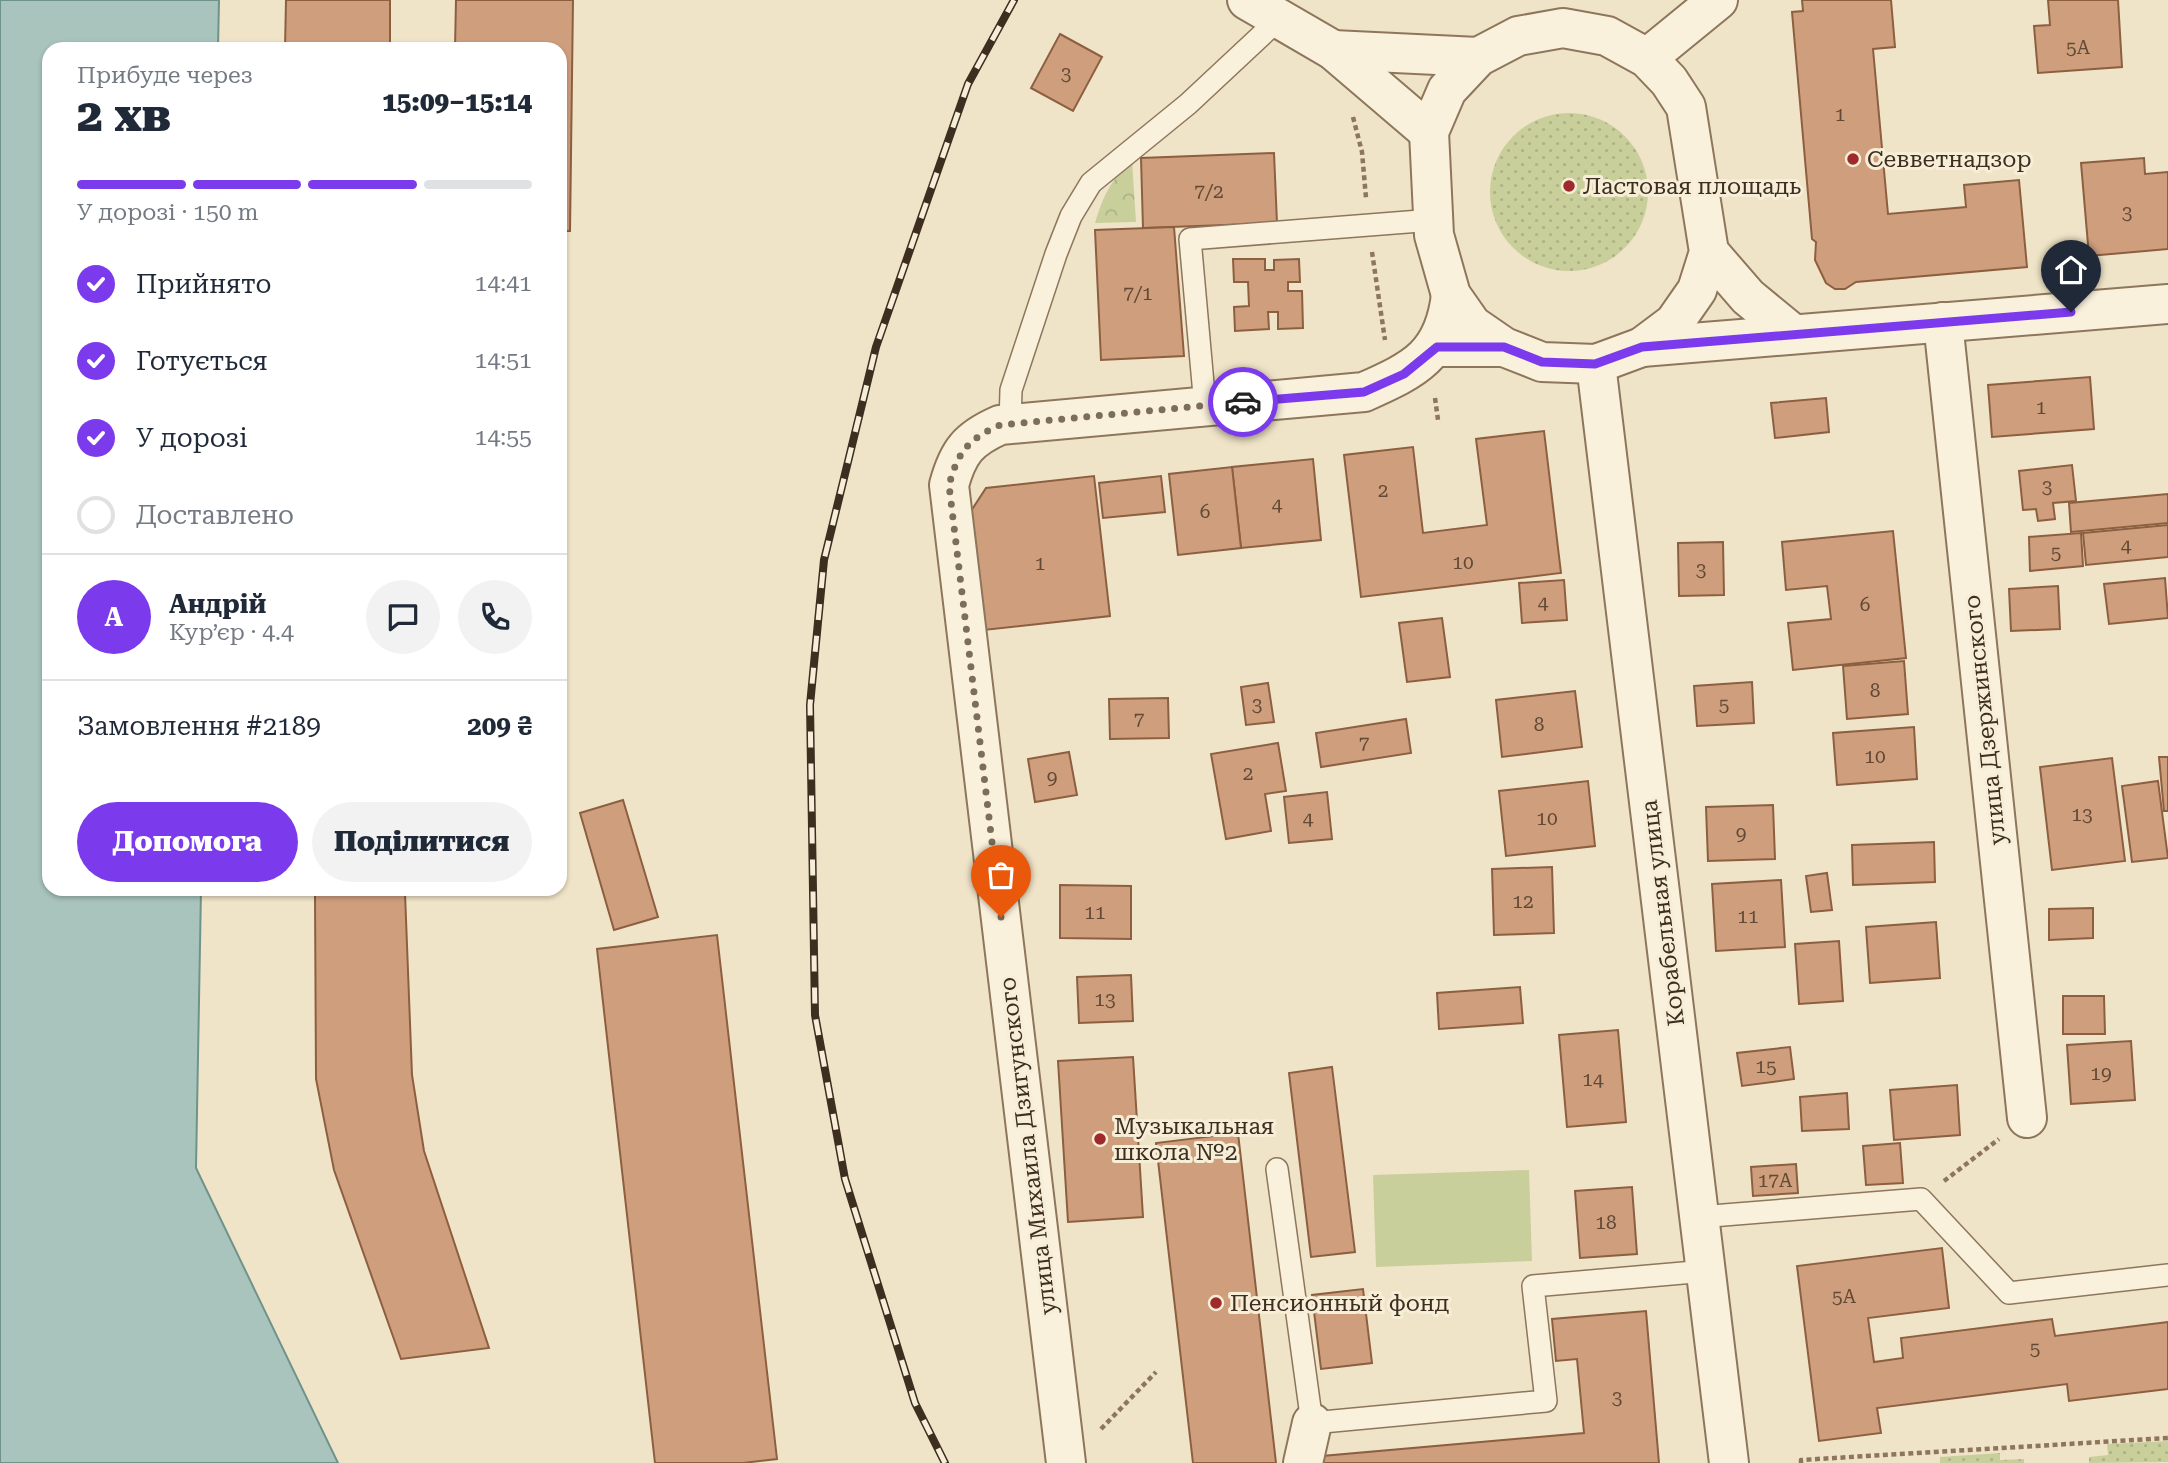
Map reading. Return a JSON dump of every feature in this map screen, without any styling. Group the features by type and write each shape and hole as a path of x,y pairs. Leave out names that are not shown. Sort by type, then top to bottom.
{"street":[{"path":"1247,0 1333,50 1429,132"},
{"path":"1647,58 1718,0"},
{"path":"1504,347 1437,347 1448,322 1445,278 1433,220 1429,132 1447,90 1478,57 1518,36 1563,28 1607,36 1647,58 1669,81 1686,107 1709,252 1697,290 1674,323 1642,347"},
{"path":"1333,50 1478,57"},
{"path":"1709,252 1748,297 1793,334"},
{"path":"1445,278 1472,325 1504,347 1542,362 1595,364 1642,347 2168,304"},
{"name":"улица Дзержинского","path":"1943,322 2027,1118"},
{"name":"улица Михаила Дзигунского","path":"1066,1463 949,485 956,461 976,436 1010,424 1364,392 1404,374 1437,347"},
{"name":"Корабельная улица","path":"1595,364 1729,1463"},
{"path":"1303,1463 1312,1423"}],"lane":[{"path":"1010,424 1011,390 1052,266 1071,216 1091,183 1188,104 1279,19"},
{"path":"1205,406 1191,239 1433,220"},
{"path":"1277,1169 1312,1423 1546,1401 1533,1286 1706,1271"},
{"path":"1699,1217 1921,1199 2009,1293 2168,1275"}],"path":[{"path":"1352,115 1362,152 1369,227 1385,341 1393,348"},
{"path":"1921,1199 2027,1118"},
{"path":"1098,1433 1156,1372"},
{"path":"1801,1463 1801,1460 2168,1438"}],"green space":[{"name":"Ластовая площадь","path":"1569,113 1599,119 1625,136 1642,162 1648,192 1642,222 1625,248 1599,265 1569,271 1539,265 1513,248 1496,222 1490,192 1496,162 1513,136 1539,119"},
{"path":"1132,161 1136,222 1095,223 1109,189 1118,174"},
{"path":"1529,1170 1532,1261 1376,1267 1373,1175"},
{"path":"2168,1441 2168,1462 2089,1463 2089,1457 2108,1455 2107,1444"},
{"path":"2000,1453 2000,1460 2024,1459 2024,1463 1940,1463 1940,1457"}],"water":[{"path":"0,0 219,0 218,42 42,42 42,896 201,896 196,1168 338,1463 0,1463"}],"building":[{"path":"286,0 390,0 390,42 285,42"},
{"path":"456,0 573,0 570,231 567,231 567,42 455,42"},
{"path":"1802,0 1891,0 1895,47 1873,49 1888,214 1966,207 1964,185 2019,180 2027,267 1856,282 1845,289 1835,289 1826,283 1815,260 1816,242 1812,239 1792,12 1803,11"},
{"path":"2048,0 2118,0 2122,67 2038,73 2034,26 2050,25"},
{"path":"1060,34 1102,57 1073,111 1031,88"},
{"path":"1274,153 1277,223 1143,228 1141,158"},
{"path":"2144,158 2145,174 2168,172 2168,249 2089,256 2081,163"},
{"path":"1174,227 1184,356 1101,360 1095,230"},
{"path":"1233,259 1265,259 1265,270 1274,270 1274,260 1299,259 1300,282 1288,282 1288,291 1302,291 1303,328 1278,329 1278,312 1268,312 1269,329 1235,331 1234,307 1249,306 1248,282 1234,282"},
{"path":"2090,377 2094,429 1992,437 1988,385"},
{"path":"1826,398 1829,432 1775,438 1771,403"},
{"path":"1544,431 1561,573 1361,597 1344,455 1413,447 1423,533 1487,525 1476,439"},
{"path":"1313,459 1321,540 1241,548 1232,467"},
{"path":"2072,465 2076,501 2053,503 2055,519 2038,521 2036,509 2023,510 2019,471"},
{"path":"1232,467 1241,548 1178,555 1169,474"},
{"path":"1094,476 1110,616 984,630 971,511 986,488"},
{"path":"1161,476 1165,512 1103,518 1099,483"},
{"path":"2168,494 2168,523 2071,532 2069,503"},
{"path":"2168,525 2168,557 2086,565 2083,533"},
{"path":"1893,531 1906,658 1793,670 1788,623 1831,619 1827,586 1786,590 1782,542"},
{"path":"2081,533 2083,566 2030,571 2029,537"},
{"path":"1723,542 1724,595 1679,596 1678,543"},
{"path":"2165,578 2168,618 2109,624 2104,584"},
{"path":"1564,580 1567,620 1522,623 1519,583"},
{"path":"2058,586 2060,629 2011,631 2009,589"},
{"path":"1442,618 1450,677 1407,682 1399,623"},
{"path":"1904,661 1908,714 1847,719 1843,666"},
{"path":"1752,682 1754,723 1697,726 1694,686"},
{"path":"1268,683 1274,722 1246,725 1241,687"},
{"path":"1575,691 1582,747 1502,757 1496,700"},
{"path":"1168,698 1169,738 1110,739 1109,699"},
{"path":"1406,719 1411,753 1321,767 1316,733"},
{"path":"1914,727 1917,779 1837,785 1833,733"},
{"path":"1278,743 1286,791 1265,794 1271,831 1226,839 1211,754"},
{"path":"1069,752 1077,795 1035,802 1028,759"},
{"path":"2159,757 2168,757 2168,811 2164,811"},
{"path":"2112,758 2125,861 2052,870 2040,767"},
{"path":"1588,781 1595,846 1506,856 1499,791"},
{"path":"2158,781 2168,858 2132,862 2122,786"},
{"path":"1327,792 1332,839 1289,843 1284,797"},
{"path":"623,800 658,917 614,930 580,813"},
{"path":"1773,805 1775,859 1708,861 1706,807"},
{"path":"1934,842 1935,882 1853,885 1852,845"},
{"path":"1552,867 1554,933 1494,935 1492,869"},
{"path":"1827,873 1832,910 1811,912 1806,876"},
{"path":"1781,880 1785,947 1716,951 1712,884"},
{"path":"1060,885 1131,886 1131,939 1060,938"},
{"path":"315,896 405,896 412,1075 424,1151 489,1348 401,1359 334,1170 316,1079"},
{"path":"2093,908 2093,938 2049,940 2049,909"},
{"path":"1936,922 1940,978 1870,983 1866,927"},
{"path":"717,935 777,1459 743,1463 655,1463 597,949"},
{"path":"1839,941 1843,1001 1799,1004 1795,944"},
{"path":"1131,975 1133,1021 1079,1023 1077,977"},
{"path":"1520,987 1523,1023 1439,1029 1437,993"},
{"path":"2063,996 2104,996 2105,1034 2063,1034"},
{"path":"1618,1030 1626,1122 1567,1127 1559,1035"},
{"path":"2131,1041 2135,1100 2071,1104 2067,1045"},
{"path":"1790,1047 1794,1079 1742,1086 1737,1053"},
{"name":"Музыкальная школа №2","path":"1133,1057 1143,1217 1068,1222 1058,1061"},
{"path":"1332,1067 1355,1252 1311,1257 1289,1073"},
{"path":"1957,1085 1960,1135 1894,1140 1890,1090"},
{"path":"1847,1093 1849,1129 1802,1131 1800,1097"},
{"name":"Пенсионный фонд","path":"1238,1133 1276,1463 1193,1463 1156,1143"},
{"path":"1900,1143 1903,1183 1866,1185 1863,1146"},
{"path":"1796,1164 1798,1193 1753,1196 1751,1167"},
{"path":"1632,1187 1637,1254 1580,1258 1575,1191"},
{"path":"1942,1248 1949,1308 1868,1318 1874,1362 1903,1358 1901,1338 2052,1319 2055,1336 2168,1322 2168,1389 2069,1401 2067,1384 1877,1408 1881,1433 1819,1441 1797,1266"},
{"path":"1363,1289 1372,1363 1321,1369 1312,1295"},
{"path":"1646,1311 1659,1463 1312,1463 1311,1457 1584,1433 1577,1359 1556,1361 1552,1319"}],"railway":[{"path":"945,1463 915,1403 845,1179 815,1015 810,705 824,560 876,347 968,84 1014,0"}],"way so far":[{"path":"1001,917 949,485 956,461 976,436 1000,425 1243,402"}],"place":[{"name":"Севветнадзор","path":"1853,159"},
{"name":"Ластовая площадь","path":"1569,186"},
{"name":"Музыкальная школа №2","path":"1100,1139"},
{"name":"Пенсионный фонд","path":"1216,1303"}],"route":[{"path":"1243,402 1364,392 1404,374 1437,347 1504,347 1542,362 1595,364 1614,360 1642,347 2071,312"}]}
